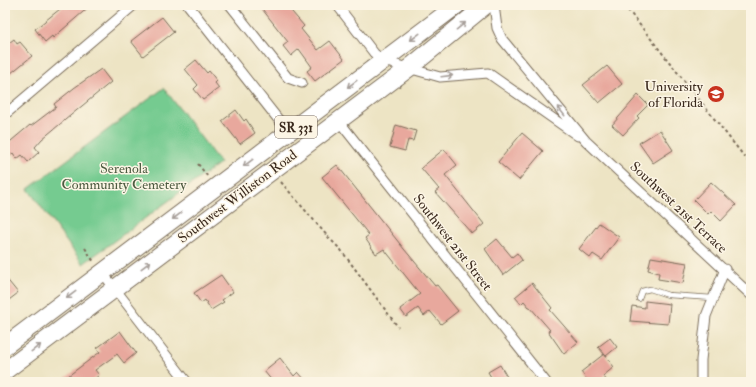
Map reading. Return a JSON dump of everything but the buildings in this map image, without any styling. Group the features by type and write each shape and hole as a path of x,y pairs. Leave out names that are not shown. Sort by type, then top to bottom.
{"highway":[{"name":"Southwest Williston Road","path":"5,346 457,5"},
{"name":"Southwest Williston Road","path":"5,371 409,68 486,5"}],"street":[{"path":"8,112 134,5"},
{"path":"188,5 289,132"},
{"path":"230,5 288,78 302,83"},
{"path":"336,5 374,53 383,61 409,68"},
{"name":"Southwest 21st Terrace","path":"494,5 497,28 502,39 586,141"},
{"name":"Southwest 21st Terrace","path":"409,68 440,77 488,73 586,141 725,269 751,295"},
{"name":"Southwest 21st Street","path":"338,120 546,382"},
{"path":"701,382 701,360 706,316 725,269"},
{"path":"102,272 187,382"}],"lane":[{"path":"639,299 642,291 650,289 668,295 713,298"}],"path":[{"path":"624,5 751,165"},
{"path":"272,170 329,238 341,250 398,327"},
{"path":"85,248 102,272"}],"green space":[{"name":"Serenola Community Cemetery","path":"164,88 220,163 83,264 28,189"}],"place":[{"name":"University of Florida","path":"716,94"}]}
